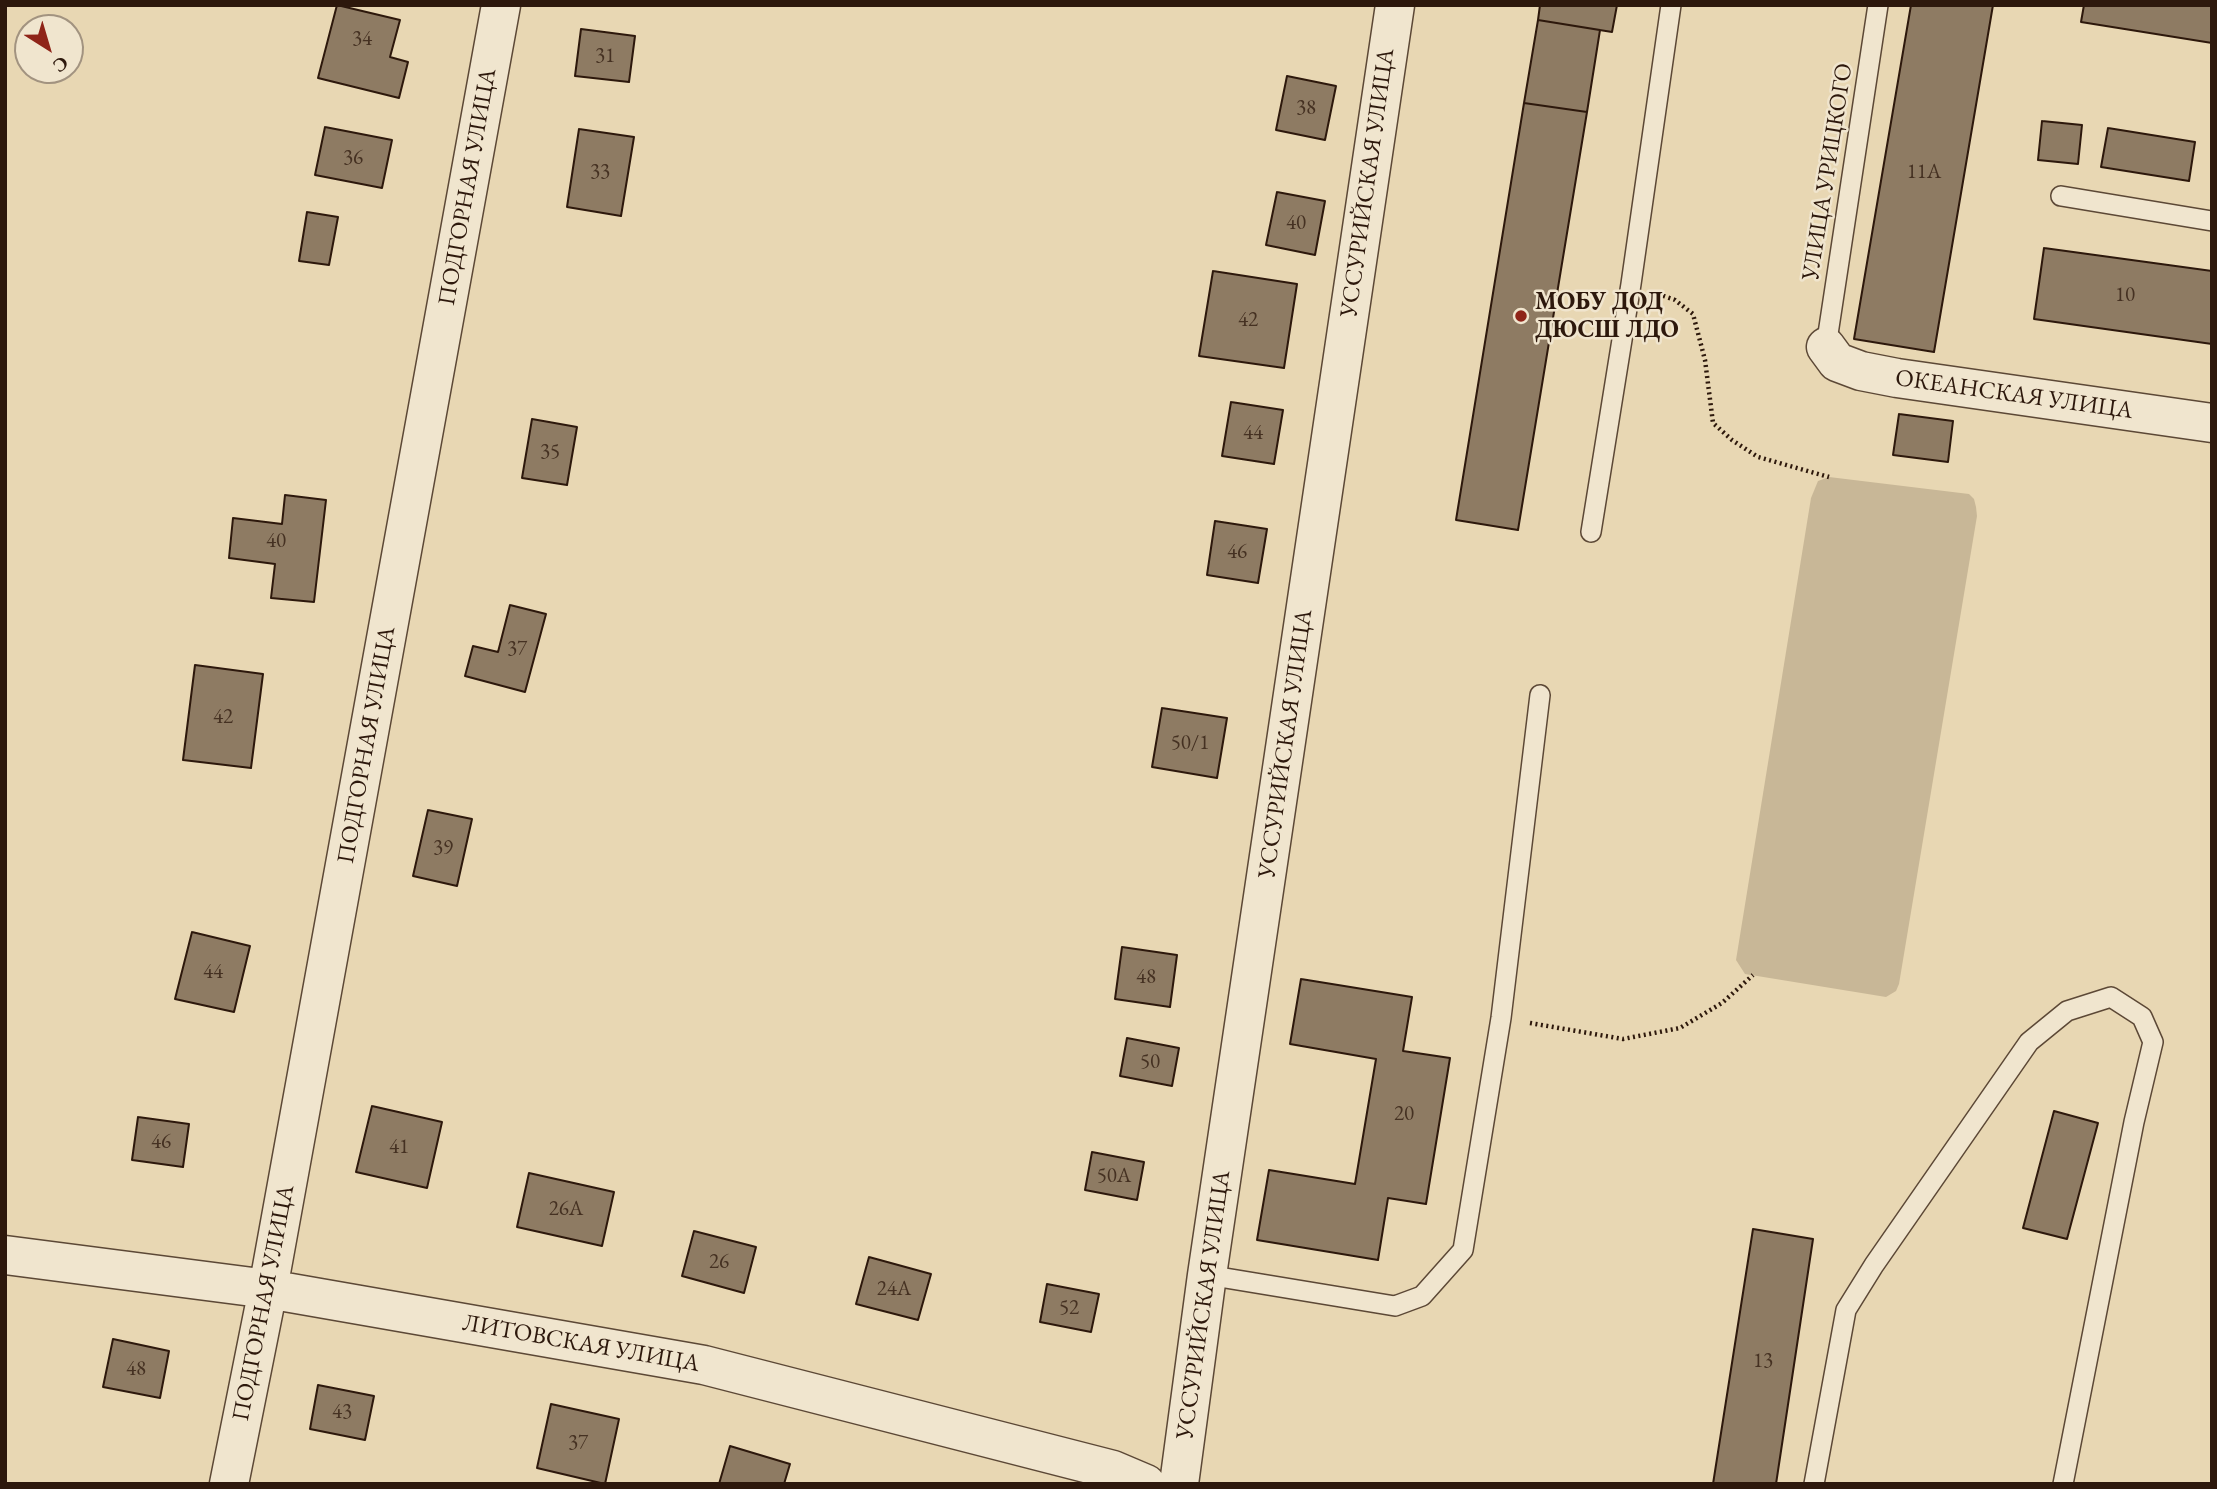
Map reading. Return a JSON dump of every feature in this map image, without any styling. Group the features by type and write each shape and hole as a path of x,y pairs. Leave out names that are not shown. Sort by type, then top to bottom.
{"street":[{"name":"ПОДГОРНАЯ УЛИЦА","path":"229,1484 268,1289 501,5"},
{"name":"УССУРИЙСКАЯ УЛИЦА","path":"1179,1484 1207,1275 1395,5"},
{"name":"ОКЕАНСКАЯ УЛИЦА","path":"1826,346 1837,362 1897,378 2212,423"},
{"name":"ЛИТОВСКАЯ УЛИЦА","path":"5,1255 268,1289 704,1364 1113,1470 1146,1484"}],"lane":[{"path":"1591,532 1632,284 1671,5"},
{"name":"УЛИЦА УРИЦКОГО","path":"1826,346 1878,5"},
{"path":"2061,196 2212,221"},
{"path":"1207,1275 1395,1306 1422,1296 1464,1250 1502,1018 1540,695"},
{"path":"1814,1484 1846,1310 1874,1265 2029,1042 2067,1011 2111,997 2142,1017 2153,1042 2134,1122 2063,1484"}],"path":[{"path":"1632,284 1675,300 1693,314 1705,360 1713,423 1732,440 1758,457 1829,477"},
{"path":"1502,1018 1623,1039 1680,1028 1722,1003 1753,975"}],"shaded area":[{"path":"1829,477 1969,494 1974,499 1977,516 1899,984 1896,991 1886,997 1745,974 1736,960 1811,498 1818,481"}],"building":[{"path":"337,5 400,20 390,57 408,62 399,98 318,78"},
{"path":"1540,5 1617,5 1612,32 1538,20"},
{"path":"1911,5 1993,5 1934,352 1854,339"},
{"path":"2084,5 2212,5 2212,43 2081,22"},
{"path":"1538,20 1600,30 1587,112 1524,103"},
{"path":"581,29 635,36 629,82 575,76"},
{"path":"1287,76 1336,86 1325,140 1276,130"},
{"name":"МОБУ ДОД ДЮСШ ЛДО","path":"1524,103 1587,112 1518,530 1456,520"},
{"path":"2042,121 2082,125 2078,164 2038,160"},
{"path":"325,127 392,140 382,188 315,175"},
{"path":"2108,128 2195,142 2189,181 2101,167"},
{"path":"579,129 634,137 621,216 567,207"},
{"path":"1277,192 1325,201 1315,255 1266,245"},
{"path":"307,212 338,217 329,265 299,261"},
{"path":"2044,248 2212,271 2212,344 2034,319"},
{"path":"1213,271 1297,284 1284,368 1199,356"},
{"path":"1231,402 1283,410 1274,464 1222,456"},
{"path":"1899,414 1953,421 1948,462 1893,455"},
{"path":"532,419 577,427 567,485 522,478"},
{"path":"285,495 326,500 314,602 271,598 275,564 229,558 233,518 282,524"},
{"path":"1215,521 1267,529 1258,583 1207,575"},
{"path":"510,605 546,614 525,692 465,676 473,646 498,652"},
{"path":"195,665 263,674 251,768 183,760"},
{"path":"1162,708 1227,718 1217,778 1152,767"},
{"path":"428,810 472,819 457,886 413,876"},
{"path":"192,932 250,946 234,1012 175,999"},
{"path":"1122,947 1177,955 1170,1007 1115,999"},
{"path":"1301,979 1412,997 1403,1051 1450,1058 1426,1204 1388,1198 1378,1260 1257,1240 1269,1170 1355,1184 1376,1059 1290,1044"},
{"path":"1127,1038 1179,1048 1172,1086 1120,1076"},
{"path":"372,1106 442,1122 427,1188 356,1172"},
{"path":"2054,1111 2098,1123 2067,1239 2023,1228"},
{"path":"138,1117 189,1124 183,1167 132,1160"},
{"path":"1092,1152 1144,1162 1137,1200 1085,1190"},
{"path":"529,1173 614,1192 602,1246 517,1227"},
{"path":"1753,1229 1813,1239 1776,1484 1713,1484"},
{"path":"694,1231 756,1247 744,1293 682,1276"},
{"path":"869,1257 931,1274 918,1320 856,1304"},
{"path":"1047,1284 1099,1294 1091,1332 1040,1322"},
{"path":"113,1339 169,1351 160,1398 103,1387"},
{"path":"318,1385 374,1396 365,1440 310,1429"},
{"path":"551,1404 619,1419 605,1484 537,1468"},
{"path":"730,1446 790,1464 784,1484 719,1484"}],"place":[{"name":"МОБУ ДОД ДЮСШ ЛДО","path":"1521,316"}]}
